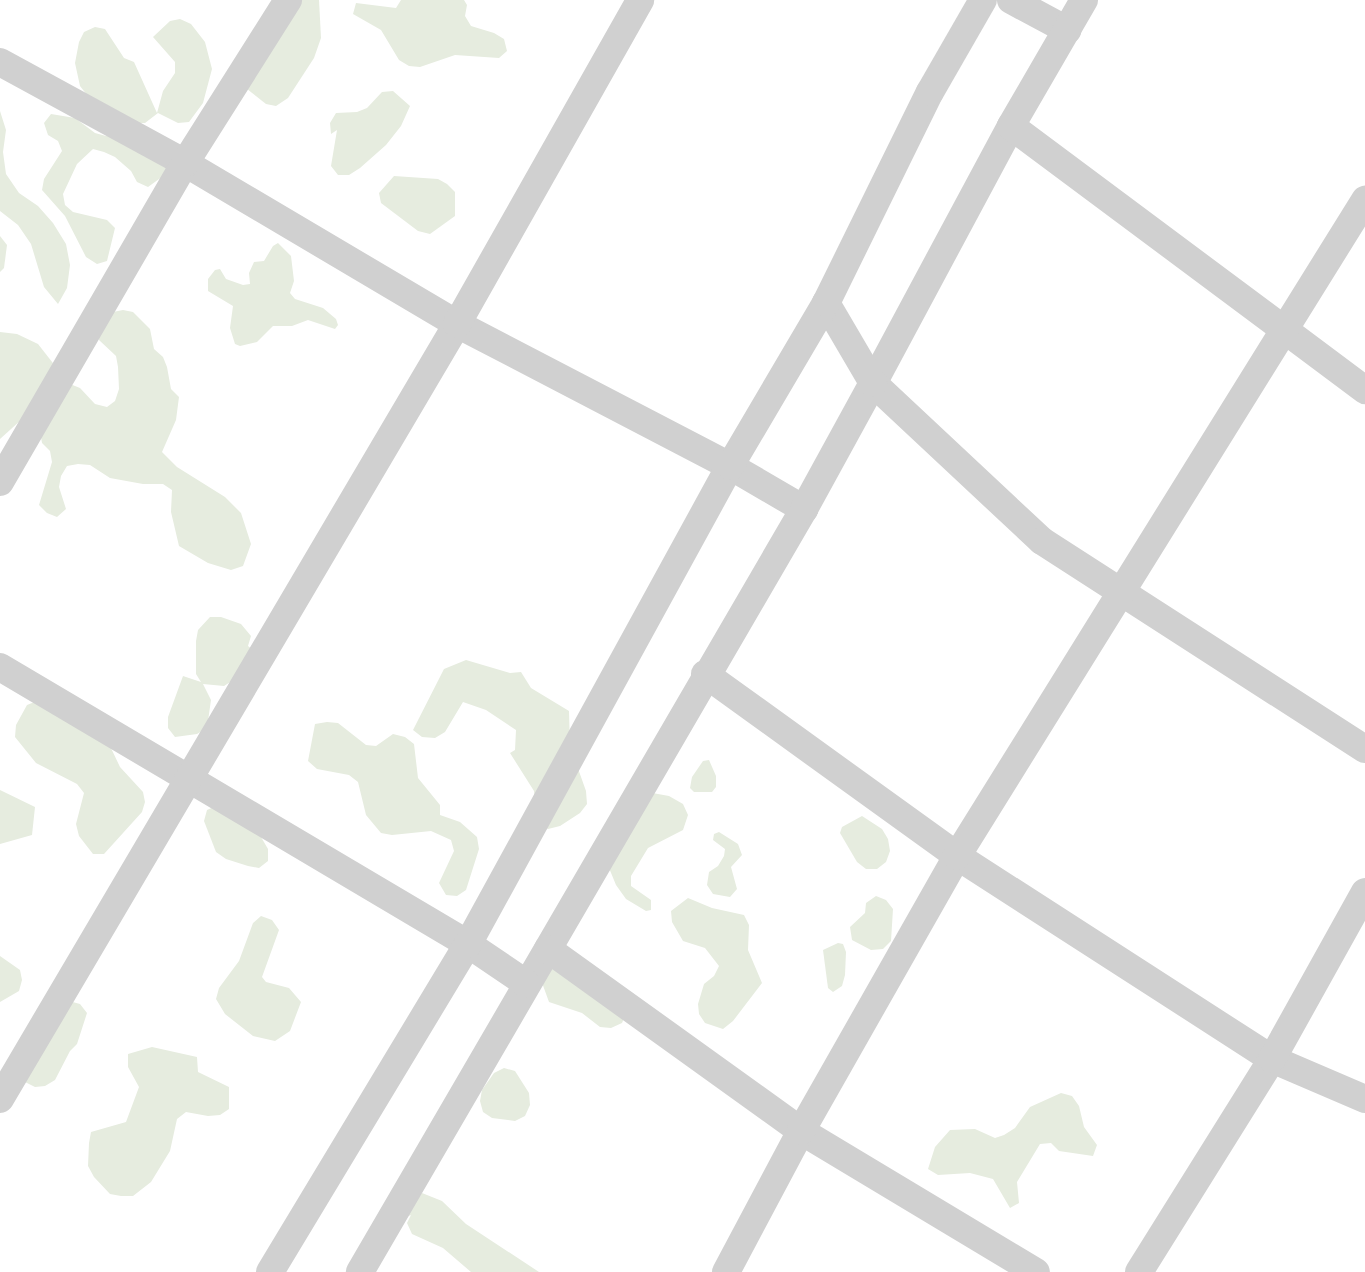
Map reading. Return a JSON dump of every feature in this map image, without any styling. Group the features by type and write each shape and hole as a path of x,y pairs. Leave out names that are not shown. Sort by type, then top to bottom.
{"street":[{"path":"0,482 185,163 288,0"},
{"path":"0,1099 457,324 640,0"},
{"path":"270,1272 468,944 730,466 826,303 930,92 983,0"},
{"path":"1011,0 1067,30"},
{"path":"360,1272 705,674 804,509 1011,126 1084,0"},
{"path":"0,62 185,163 457,324 730,466 804,509"},
{"path":"1011,126 1365,390"},
{"path":"726,1272 802,1131 957,856 1118,593 1365,200"},
{"path":"826,303 873,383 1042,541 1118,593 1365,749"},
{"path":"0,668 468,944 527,984"},
{"path":"705,674 957,856 1272,1059 1365,1099"},
{"path":"1139,1272 1272,1059 1365,892"},
{"path":"548,949 802,1131 1036,1272"}],"shaded area":[{"path":"285,0 319,0 321,38 314,58 288,98 276,106 266,104 247,89"},
{"path":"401,0 464,0 467,5 465,16 471,26 494,33 504,39 507,51 499,58 455,55 420,67 409,66 399,60 381,30 353,14 356,3 396,8"},
{"path":"180,19 191,24 205,42 212,69 203,103 189,122 178,123 158,113 145,123 133,123 87,95 80,86 75,63 79,42 84,32 95,27 105,29 124,58 134,62 157,113 163,91 175,73 175,62 153,37 170,21"},
{"path":"393,91 410,106 401,126 386,145 360,168 349,175 338,175 331,166 337,130 331,134 330,123 336,113 357,112 367,108 382,92"},
{"path":"0,111 6,130 3,152 6,174 19,193 38,206 53,223 66,244 70,265 67,288 58,304 44,287 31,244 18,225 0,211"},
{"path":"51,114 75,118 95,133 106,136 129,130 167,152 166,174 148,187 137,182 131,171 115,157 104,152 93,149 77,164 63,194 65,205 73,212 107,220 115,228 107,261 97,264 86,257 65,216 42,190 44,179 62,151 58,141 48,135 44,123"},
{"path":"394,176 438,179 447,184 455,192 455,216 430,234 418,231 381,203 379,193"},
{"path":"0,236 7,245 4,268 0,272"},
{"path":"278,243 291,256 294,281 290,293 295,299 323,308 336,319 338,325 335,329 308,320 292,326 273,326 257,342 240,346 235,344 230,328 233,306 208,291 208,279 215,270 220,269 226,279 243,285 250,284 249,273 254,262 264,261 273,246"},
{"path":"123,310 133,312 150,329 154,349 163,357 167,367 171,389 179,397 176,420 162,452 177,467 225,497 241,513 251,544 243,566 231,570 208,563 179,546 171,512 172,490 163,484 143,484 110,478 90,465 78,464 67,466 61,476 59,487 66,509 57,517 47,513 39,505 52,462 50,451 42,443 40,432 70,384 80,388 95,404 107,407 115,401 119,389 116,356 99,340 99,328 113,312"},
{"path":"0,332 17,334 38,344 56,367 32,410 0,439"},
{"path":"210,617 221,617 241,624 251,636 248,646 253,650 235,679 224,686 203,684 211,700 207,728 197,734 175,737 168,728 168,717 183,676 201,682 196,674 196,641 198,630"},
{"path":"466,660 510,673 521,672 531,688 569,711 570,746 586,791 587,804 580,813 560,826 548,829 537,823 534,791 510,753 515,750 516,730 486,710 463,702 445,732 435,738 422,737 413,730 444,669"},
{"path":"37,701 110,746 120,767 143,792 145,802 142,812 104,854 93,854 79,836 76,824 84,793 77,784 36,763 15,737 16,725 27,705"},
{"path":"338,723 366,745 376,746 393,734 405,737 414,744 418,778 440,805 440,815 460,822 477,837 479,849 466,890 457,896 446,895 439,883 454,851 451,840 431,831 392,835 381,833 366,815 358,782 349,775 317,769 308,761 315,724"},
{"path":"709,760 716,776 716,787 712,792 694,792 690,788 692,777 703,761"},
{"path":"0,790 35,807 32,835 0,844"},
{"path":"647,792 669,796 683,804 688,815 683,830 648,848 631,876 631,886 651,900 651,910 646,911 626,899 616,885 609,868"},
{"path":"218,805 261,837 268,849 268,861 259,868 226,859 216,852 204,821 207,810"},
{"path":"862,816 882,829 888,839 890,851 886,862 877,869 866,869 857,862 840,833 842,827"},
{"path":"719,832 738,844 742,855 731,867 737,889 730,897 713,894 707,885 709,872 718,866 724,856 725,849 713,840 714,834"},
{"path":"876,896 886,900 893,909 891,941 883,949 871,950 852,940 850,927 865,913 866,903"},
{"path":"688,898 712,908 744,915 749,925 748,950 762,983 733,1021 723,1029 705,1023 699,1014 698,1004 704,984 714,976 719,966 705,948 683,941 672,922 671,911"},
{"path":"261,916 272,920 279,930 262,977 266,982 289,988 301,1002 290,1031 275,1041 253,1036 225,1014 216,999 219,988 239,961 253,923"},
{"path":"838,943 843,944 846,952 845,975 842,986 833,992 828,988 823,950"},
{"path":"0,956 20,970 22,980 19,991 0,1002"},
{"path":"556,963 626,1014 622,1023 611,1028 600,1027 582,1013 549,1002 541,980"},
{"path":"69,1001 80,1004 87,1013 77,1044 70,1051 55,1080 45,1086 35,1087 25,1082"},
{"path":"152,1047 197,1057 198,1072 229,1087 229,1109 220,1115 208,1116 186,1112 177,1119 170,1151 151,1182 133,1196 110,1194 94,1177 88,1166 91,1132 126,1122 139,1087 128,1067 128,1054"},
{"path":"504,1068 515,1071 529,1093 530,1105 525,1116 515,1121 492,1118 483,1112 480,1101 482,1090 494,1073"},
{"path":"1061,1093 1072,1096 1079,1106 1084,1127 1097,1145 1093,1156 1059,1151 1051,1143 1040,1144 1017,1182 1019,1203 1010,1208 993,1179 970,1173 938,1175 928,1169 935,1147 950,1130 975,1129 995,1138 1004,1135 1015,1128 1030,1107"},
{"path":"422,1193 442,1201 466,1224 539,1272 471,1272 443,1248 412,1234 407,1223 411,1215 404,1218"}]}
